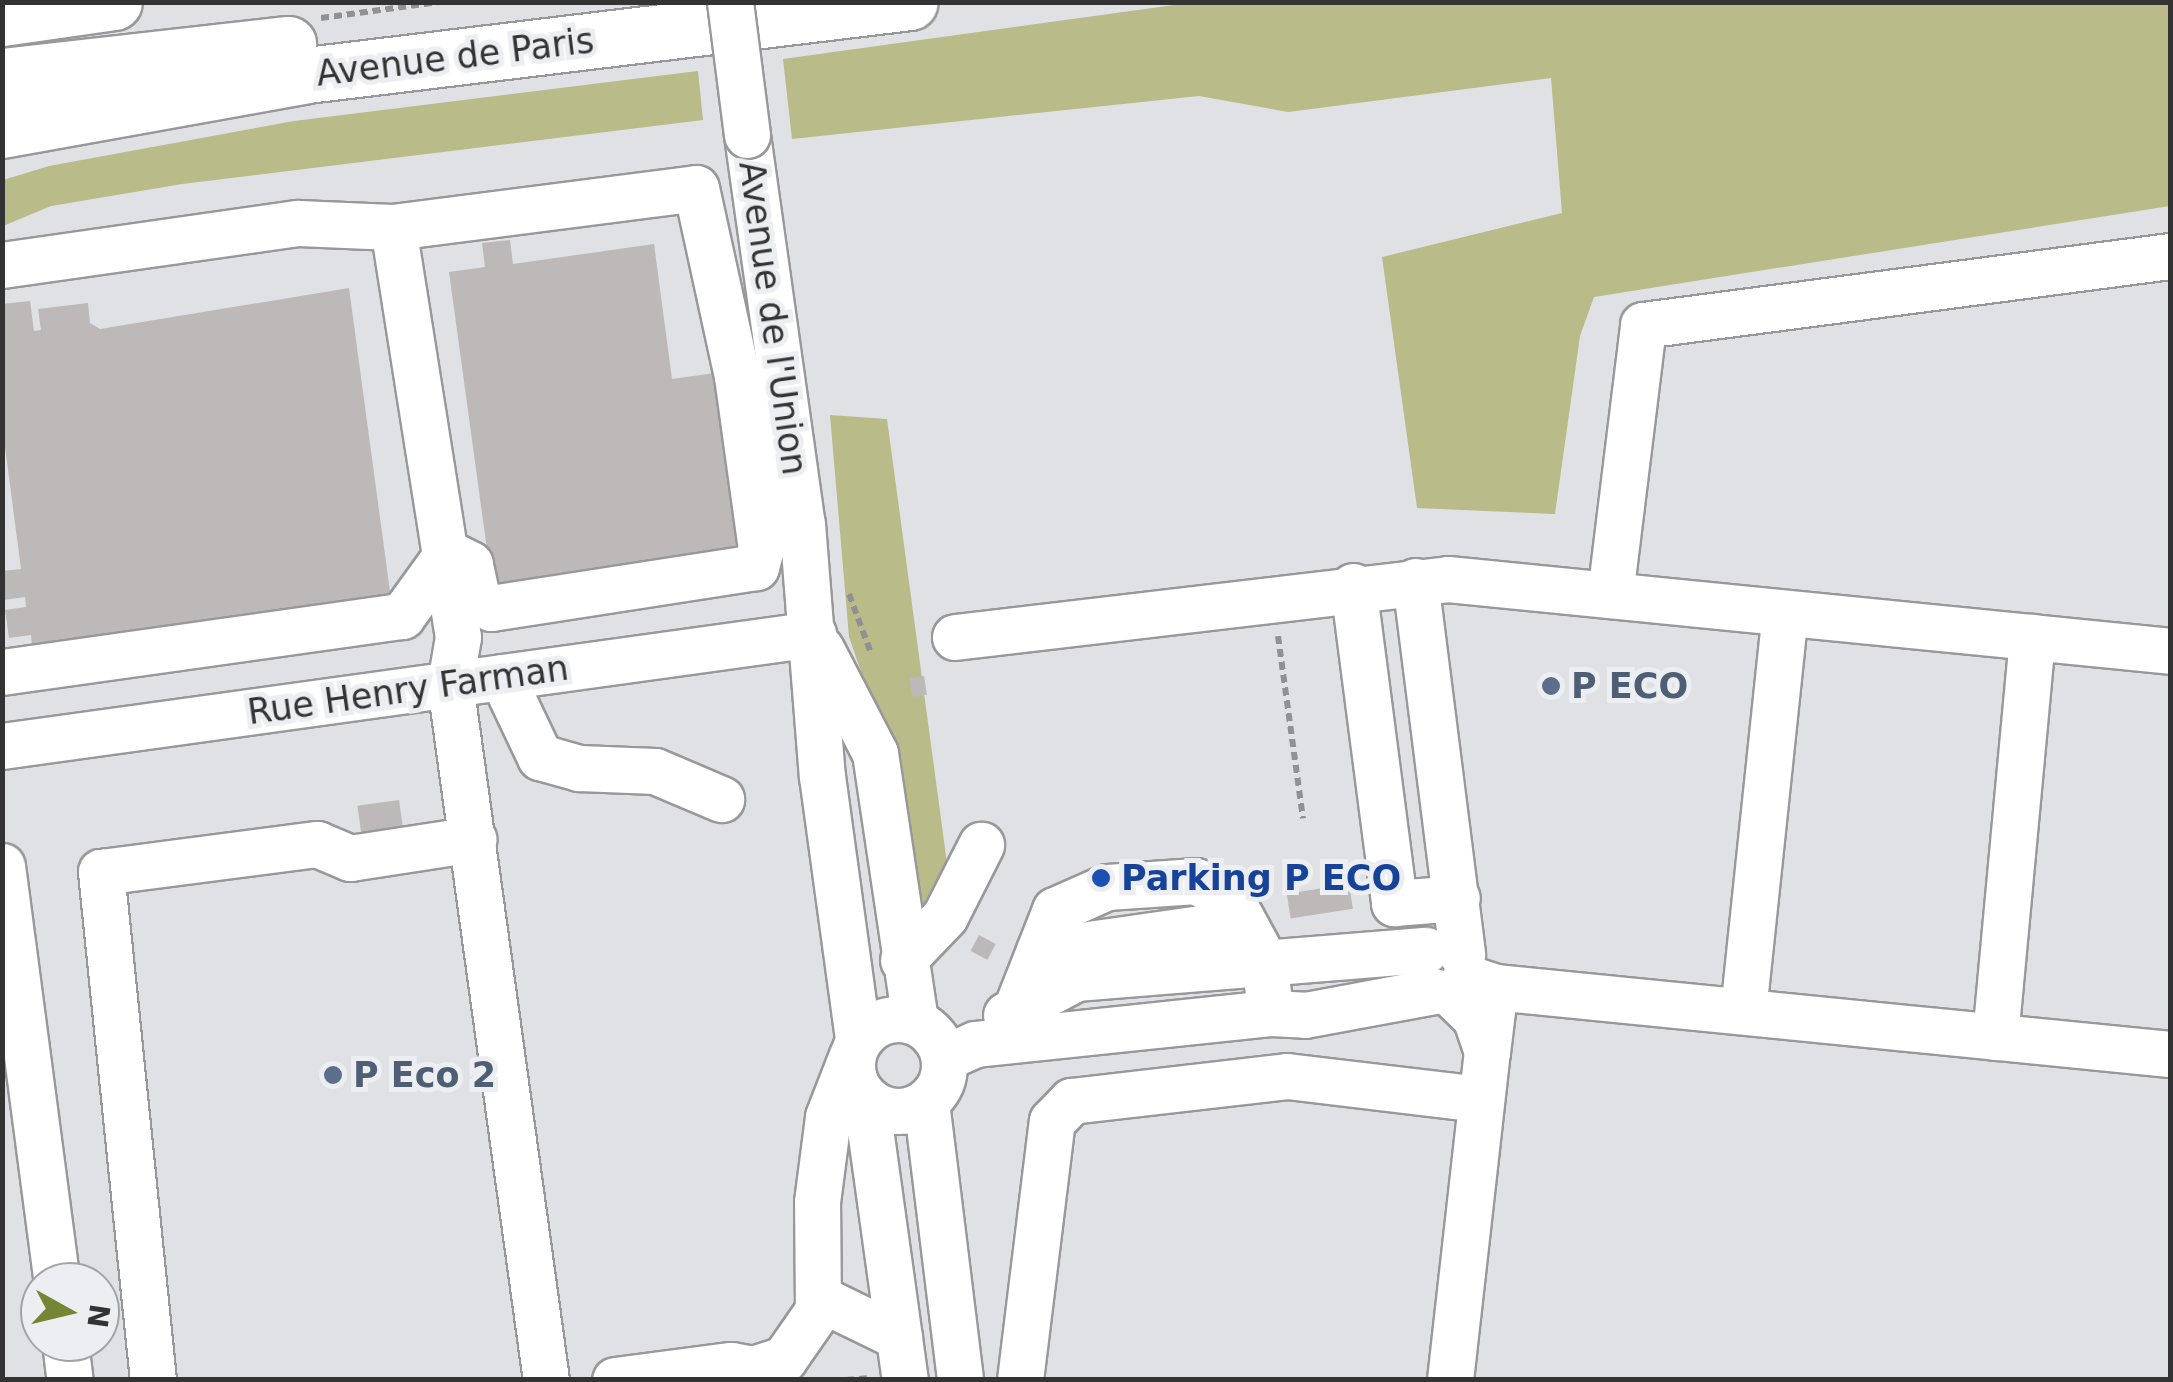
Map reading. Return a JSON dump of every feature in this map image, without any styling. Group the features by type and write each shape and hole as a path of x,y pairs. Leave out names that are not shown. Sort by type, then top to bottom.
{"highway":[{"path":"2,18 114,2"},
{"path":"2,76 649,2"},
{"name":"Avenue de Paris","path":"2,130 308,75 910,2"}],"street":[{"name":"Avenue de l'Union","path":"730,2 813,634 822,776 855,1048 866,1100 902,1358"},
{"path":"2,158 63,135 86,114"},
{"path":"2,265 298,223 393,227 696,188 738,376 761,548 756,567 490,608 477,598 466,559 444,558"},
{"path":"393,227 458,648 450,684 546,1380"},
{"path":"1610,596 1643,325 2170,256"},
{"path":"2,672 402,616 444,558"},
{"path":"1415,581 1457,898 1455,975 1487,1052 1450,1380"},
{"path":"955,637 1415,581 1610,596 2170,651"},
{"path":"1353,586 1394,903 1457,898"},
{"path":"1744,1012 1785,613"},
{"name":"Avenue de l'Union","path":"813,634 875,753 915,1022 960,1052"},
{"name":"Rue Henry Farman","path":"2,746 813,634"},
{"path":"1995,1036 2032,637"},
{"path":"502,677 540,757 579,768 655,770 721,799"},
{"path":"153,1380 100,872 317,844 350,858 474,838"},
{"path":"903,960 944,916 981,846"},
{"path":"2,866 54,1262"},
{"path":"1018,1004 1055,910 1107,888 1196,881 1232,901 1253,940 1271,1013"},
{"path":"866,1100 896,1112 926,1102 960,1052 1018,1004 1076,978 1253,940 1455,975 1744,1012 2170,1054"},
{"path":"960,1052 1271,1013 1455,975"},
{"path":"616,1380 753,1374 798,1345 821,1299 824,1151 855,1048 883,1020 915,1022"},
{"path":"1020,1380 1052,1122 1071,1101 1287,1076 1481,1100"},
{"path":"926,1102 960,1380"},
{"path":"821,1299 902,1358"}],"path":[{"path":"1277,629 1303,818"}],"green space":[{"path":"1196,2 2170,3 2170,206 1594,297 1580,336 1555,514 1417,508 1382,257 1562,213 1551,78 1288,112 1199,96 792,139 783,59"},
{"path":"698,71 703,120 182,184 51,206 3,226 3,180 49,166 294,121"},
{"path":"830,415 887,419 949,878 930,910 918,908 898,778 849,637"}],"building":[{"path":"510,240 513,264 654,244 672,379 722,372 746,551 492,586 449,272 485,267 482,243"},
{"path":"349,288 391,599 32,647 31,635 9,638 5,610 26,607 25,597 4,600 2,589 2,571 21,569 2,424 2,304 30,301 34,331 41,330 38,309 88,303 90,323 100,329"},
{"path":"924,676 927,695 912,697 909,678"},
{"path":"399,800 403,830 362,836 357,806"},
{"path":"1349,884 1353,909 1291,919 1287,894"},
{"path":"979,935 996,944 987,960 971,951"}],"place":[{"name":"P ECO","path":"1551,686"},
{"name":"Parking P ECO","path":"1101,878"},
{"name":"P Eco 2","path":"333,1075"}]}
